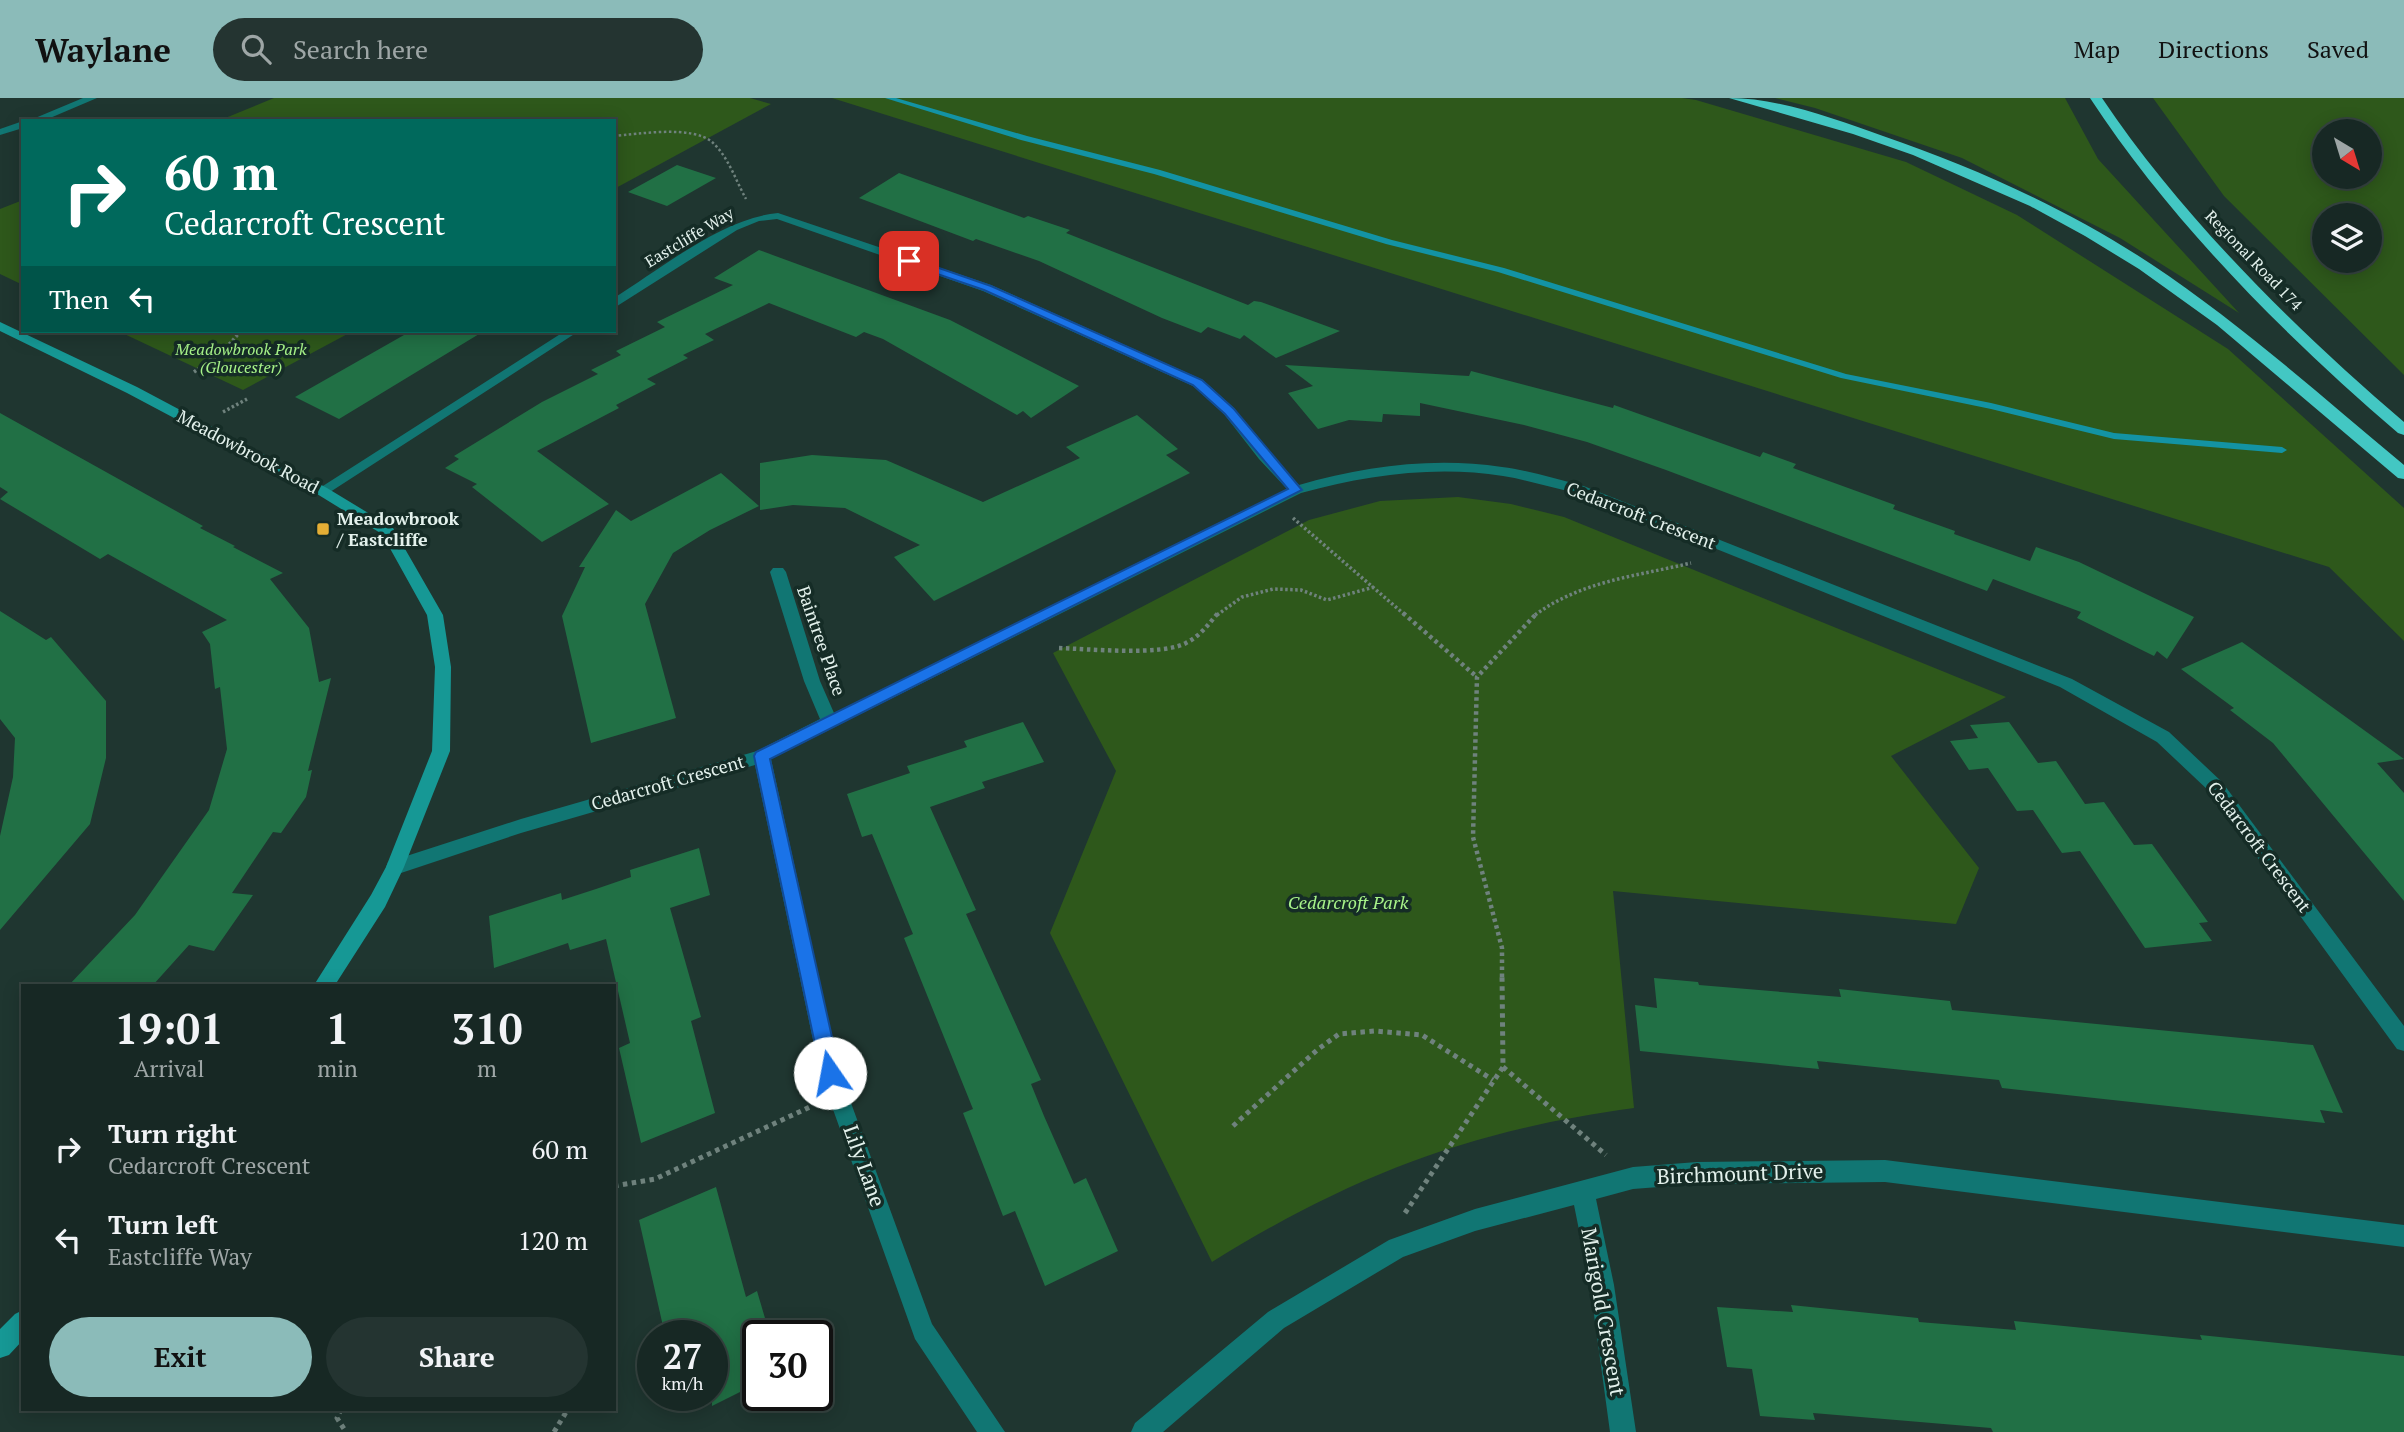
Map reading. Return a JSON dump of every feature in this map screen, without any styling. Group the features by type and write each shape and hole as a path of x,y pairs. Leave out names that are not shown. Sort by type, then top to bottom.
{"highway":[{"path":"1735,98 1805,115 1931,157 2012,193 2082,229 2129,256 2195,301 2404,474"},
{"name":"Regional Road 174","path":"2096,98 2144,166 2224,256 2305,338 2404,430"}],"street":[{"path":"38,119 92,98"},
{"path":"0,132 21,125"},
{"name":"Eastcliffe Way","path":"616,303 733,228 757,218 778,216 988,288 1198,383 1229,411 1264,456 1296,490"},
{"name":"Meadowbrook Road","path":"0,326 132,390 322,491 388,531 435,615 443,667 441,751 395,867 378,901 325,984"},
{"path":"322,491 570,333"},
{"name":"Cedarcroft Crescent","path":"395,867 522,826 762,756 1296,490 1349,475 1416,467 1502,471 1581,490 2066,683 2163,737 2216,787 2404,1042"},
{"name":"Baintree Place","path":"778,572 812,681 830,722"},
{"name":"Lily Lane","path":"762,756 830,1073 923,1331 992,1432"},
{"name":"Birchmount Drive","path":"1144,1432 1276,1320 1398,1248 1475,1220 1633,1178 1697,1173 1885,1171 2404,1236"},
{"name":"Marigold Crescent","path":"1583,1192 1602,1285 1623,1432"},
{"path":"0,1346 21,1324"}],"path":[{"path":"616,136 673,133 698,135 711,140 757,218"},
{"path":"194,372 223,351 239,333"},
{"path":"1275,500 1478,677"},
{"path":"1398,1248 1405,1213 1503,1067 1502,948 1473,837 1478,677 1499,657 1533,616 1557,600 1589,587 1691,563"},
{"path":"1059,648 1133,651 1183,645 1200,634 1222,609 1242,597 1273,589 1301,590 1327,600 1374,587"},
{"path":"1233,1126 1339,1034 1374,1031 1422,1035 1493,1080"},
{"path":"1503,1067 1633,1178"},
{"path":"616,1186 655,1180 838,1094"},
{"path":"340,1411 337,1418 346,1432"},
{"path":"554,1432 567,1411"}],"green space":[{"path":"274,98 750,98 771,104 616,188 616,119 223,119"},
{"path":"832,98 1682,98 1906,162 2017,215 2228,349 2404,508 2404,641 2329,567"},
{"path":"1775,98 2065,98 2098,159 2239,313 2120,238 1962,158 1815,108"},
{"path":"2153,98 2404,98 2404,375 2224,196"},
{"path":"21,201 21,284 0,274 0,209"},
{"name":"Meadowbrook Park (Gloucester)","path":"122,333 349,333 243,390"},
{"name":"Cedarcroft Park","path":"1458,497 1511,504 1564,517 2006,697 1891,756 1979,868 1956,924 1613,891 1634,1108 1519,1129 1414,1161 1314,1204 1212,1262 1050,933 1116,771 1053,653 1309,520 1380,501"}],"building":[{"path":"677,165 716,178 667,206 628,192"},
{"path":"899,173 1024,218 1028,216 1070,230 1066,233 1248,305 1254,301 1261,302 1340,331 1276,358 1244,335 1240,339 1208,327 1201,333 1162,318 1039,261 976,239 973,241 859,198"},
{"path":"759,250 950,320 1079,386 1031,418 1023,411 1017,415 883,339 864,332 856,337 769,303 705,334 714,340 683,355 688,358 647,379 656,384 616,405 619,408 537,451 609,504 542,542 472,487 477,484 445,468 459,459 454,456 542,402 598,374 591,370 621,355 616,351 665,327 657,322 733,285 714,278"},
{"path":"407,333 481,333 339,419 295,397"},
{"path":"1285,365 1469,376 1471,371 1613,408 1614,405 1760,457 1763,452 1796,464 1793,468 1895,505 1893,509 2030,561 2036,547 2079,562 2194,617 2167,659 2157,651 2154,656 2077,618 2081,612 1993,579 1987,591 1666,470 1587,442 1524,425 1420,403 1420,416 1383,414 1382,422 1349,420 1318,429 1288,393 1313,386"},
{"path":"0,413 283,573 270,579 309,628 319,682 331,678 308,771 312,770 306,797 281,833 273,832 232,893 253,895 214,951 189,945 154,984 70,984 135,915 209,810 227,749 220,687 215,689 210,644 202,632 227,620 108,554 100,559 0,499 8,492 0,487"},
{"path":"1137,415 1178,449 1166,455 1190,473 934,601 894,557 920,545 845,508 793,505 760,510 760,463 812,455 886,460 983,502 1080,458 1066,447"},
{"path":"721,473 759,506 710,530 673,553 645,604 676,718 591,743 562,616 585,567 579,567 616,510 631,521"},
{"path":"0,611 46,640 51,637 106,701 106,758 90,824 0,930 0,836 13,777 15,738 0,719"},
{"path":"2242,642 2404,759 2377,763 2404,793 2404,901 2273,743 2230,710 2234,708 2181,669"},
{"path":"1023,722 1044,762 982,782 985,788 930,807 976,910 966,914 1041,1080 1031,1084 1044,1116 1074,1184 1086,1178 1118,1251 1045,1286 1015,1211 1003,1216 963,1113 973,1109 904,938 913,934 872,834 862,837 847,794 910,773 907,766 967,747 964,741"},
{"path":"2009,722 2038,763 2056,761 2085,804 2104,802 2134,845 2152,844 2208,922 2199,923 2212,941 2145,948 2080,851 2062,853 2033,810 2017,811 1988,768 1969,770 1950,741 1978,738 1970,725"},
{"path":"699,848 710,895 670,908 701,1017 691,1021 715,1113 641,1143 619,1048 630,1043 606,939 570,950 568,943 494,968 489,916 561,893 562,900 596,889 631,877 630,870"},
{"path":"1654,978 1698,982 1699,985 1841,997 1839,989 1950,1001 1952,1010 2313,1045 2343,1113 2320,1110 2325,1123 2002,1088 1999,1080 1817,1061 1819,1069 1640,1051 1635,1005 1657,1008"},
{"path":"716,1187 746,1297 757,1291 766,1320 742,1320 742,1391 728,1398 728,1320 662,1320 639,1220"},
{"path":"1791,1305 1918,1318 1919,1322 2016,1330 2014,1321 2202,1340 2200,1335 2404,1356 2404,1432 1993,1432 1991,1428 1813,1413 1815,1420 1760,1416 1752,1369 1727,1367 1717,1307 1793,1312"}],"waterway":[{"path":"888,98 1024,138 1157,172 1389,242 1501,270 1844,376 1991,406 2114,436 2282,450"}],"place":[{"name":"Meadowbrook / Eastcliffe","path":"323,529"}],"route":[{"path":"830,1073 762,756 1296,490 1264,456 1229,411 1198,383 988,288 909,261"}]}
